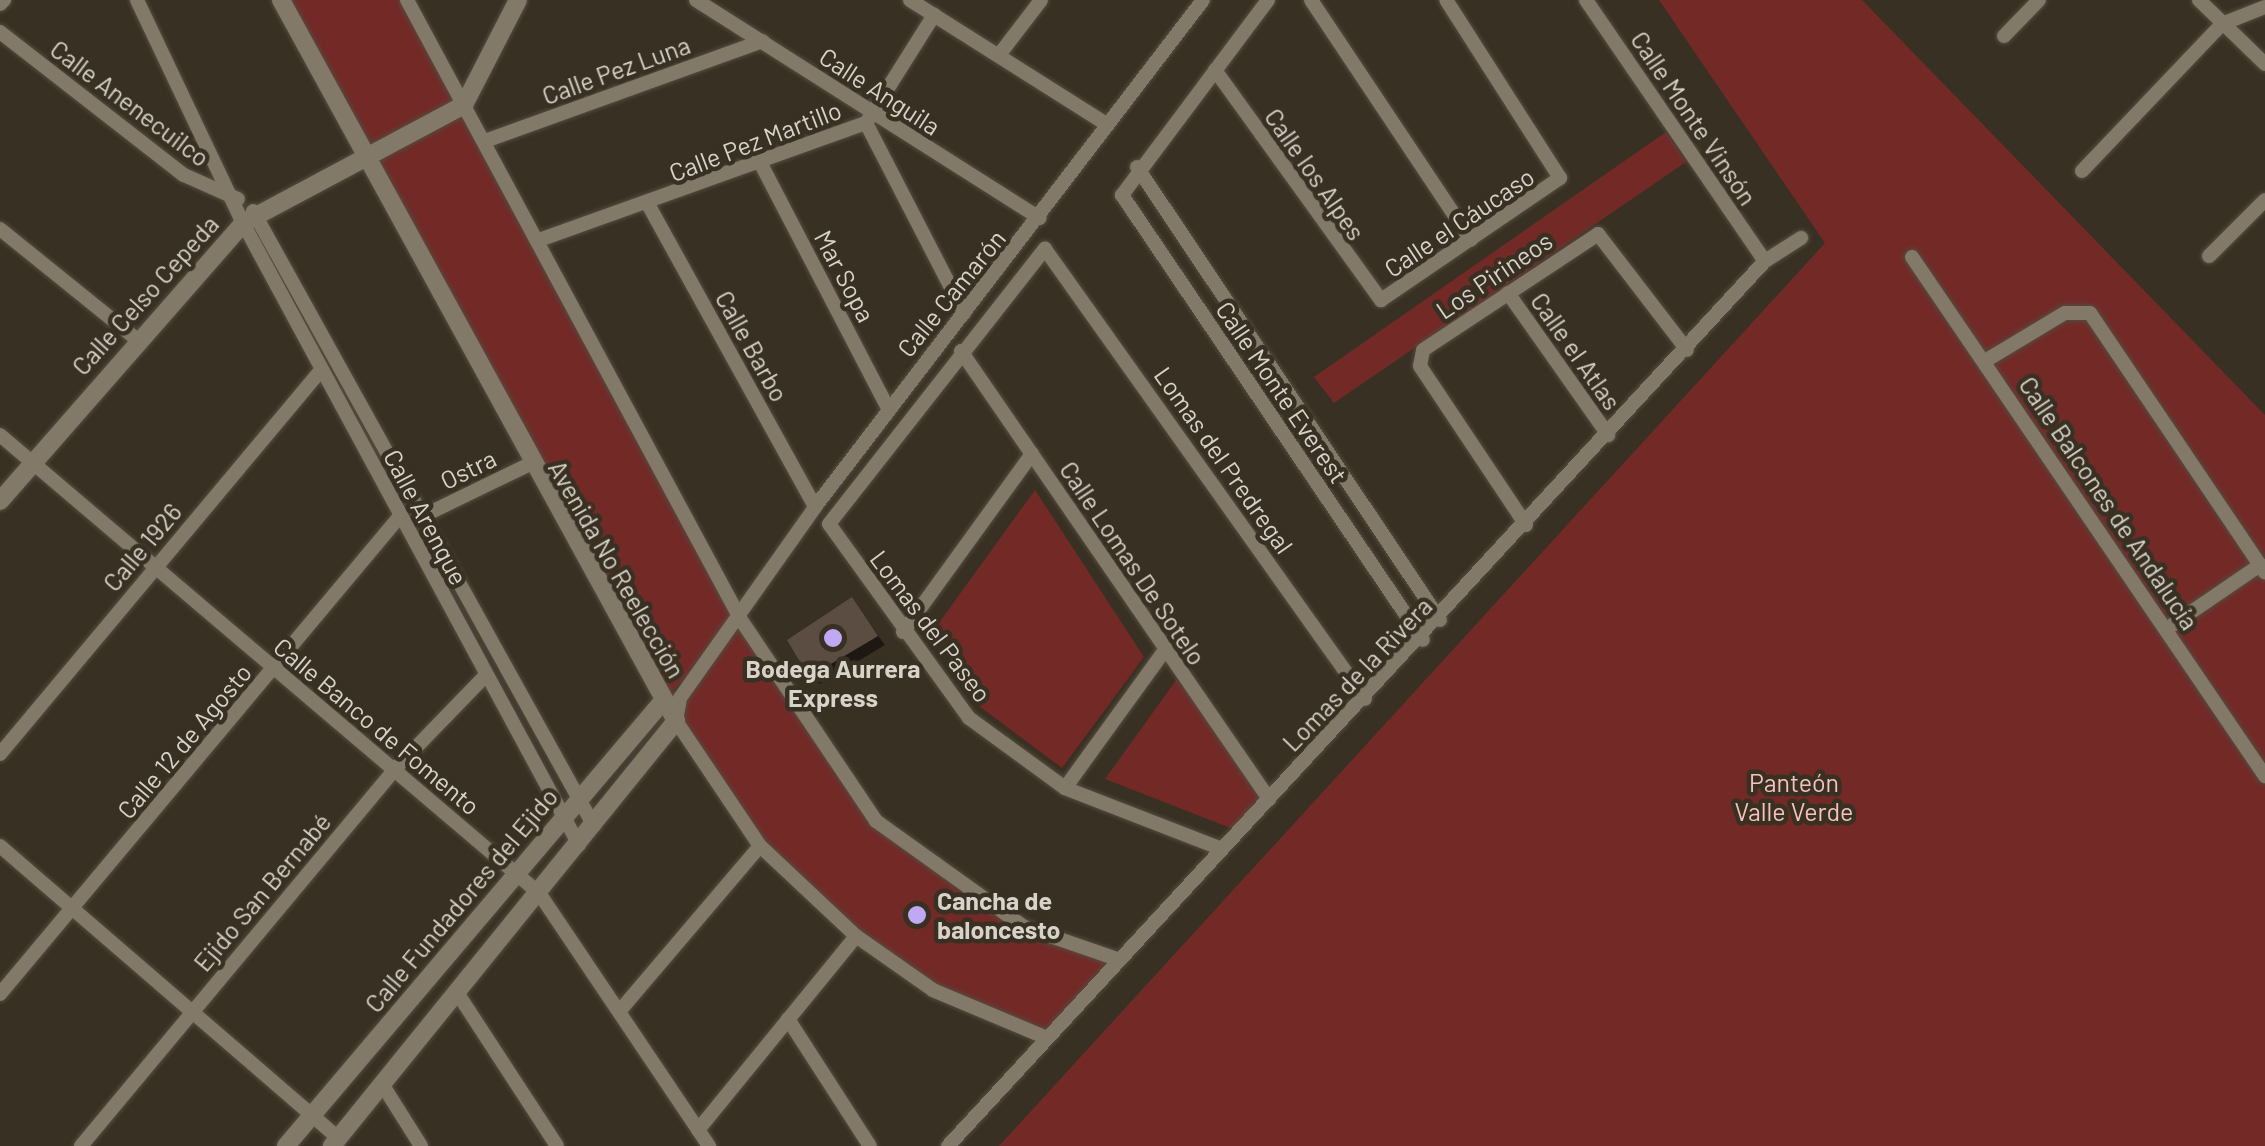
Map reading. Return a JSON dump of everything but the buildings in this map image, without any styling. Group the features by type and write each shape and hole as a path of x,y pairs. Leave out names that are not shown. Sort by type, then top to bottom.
{"street":[{"name":"Calle Arenque","path":"137,0 246,211 320,371 578,844"},
{"name":"Avenida No Reelección","path":"281,0 528,465 672,700 676,721 760,846 856,936 932,990 1047,1038"},
{"path":"407,0 741,620 876,821 1024,927 1117,959"},
{"path":"464,105 518,0"},
{"name":"Calle Anguila","path":"696,0 762,41 868,118 1040,218"},
{"path":"910,0 1108,126"},
{"path":"999,55 1041,0"},
{"name":"Calle Camarón","path":"741,620 815,507 888,408 1040,218 1203,0"},
{"path":"1137,167 1268,0"},
{"path":"1311,0 1471,240"},
{"name":"Calle el Cáucaso","path":"1381,300 1560,178 1446,0"},
{"name":"Calle Monte Vinsón","path":"1586,0 1765,261"},
{"path":"2004,36 2039,0"},
{"path":"2199,0 2265,64"},
{"path":"2082,171 2222,24 2265,7"},
{"name":"Calle Pez Martillo","path":"539,240 762,166 868,118 934,15"},
{"name":"Calle Anenecuilco","path":"0,32 184,175 246,211"},
{"name":"Calle Pez Luna","path":"485,141 762,41"},
{"name":"Calle los Alpes","path":"1214,70 1381,300"},
{"name":"Calle Celso Cepeda","path":"0,501 246,211 366,156 464,105"},
{"path":"868,118 964,312"},
{"name":"Mar Sopa","path":"762,166 888,408"},
{"name":"Calle Monte Everest","path":"1137,167 1440,620"},
{"name":"Calle Monte Everest","path":"1137,167 1124,201 1423,640"},
{"path":"2209,256 2265,200"},
{"name":"Calle Barbo","path":"649,206 815,507"},
{"name":"Calle Arenque","path":"246,211 426,514 594,826"},
{"path":"0,228 135,338"},
{"name":"Los Pirineos","path":"1526,525 1419,357 1508,292 1598,234 1687,350"},
{"name":"Lomas de la Rivera","path":"948,1146 1117,959 1423,640 1765,261 1801,238"},
{"name":"Lomas del Predregal","path":"961,351 1045,249 1365,699"},
{"name":"Calle Balcones de Andalucía","path":"1912,257 2168,628 2265,776"},
{"name":"Calle el Atlas","path":"1508,292 1608,436"},
{"path":"1985,361 2083,308 2263,569 2168,628"},
{"name":"Calle Lomas De Sotelo","path":"961,351 1269,799"},
{"name":"Lomas del Paseo","path":"961,351 830,524 903,632 968,718 1065,788 1222,849"},
{"name":"Calle 1926","path":"0,754 320,371"},
{"name":"Calle Banco de Fomento","path":"0,435 539,893 623,1007 709,1146"},
{"path":"903,632 1032,454"},
{"name":"Ostra","path":"426,514 528,465"},
{"name":"Calle 12 de Agosto","path":"0,994 400,516"},
{"name":"Calle Fundadores del Ejido","path":"286,1146 563,818 741,620"},
{"path":"1065,788 1164,650"},
{"name":"Ejido San Bernabé","path":"81,1146 395,769 486,675"},
{"path":"0,846 312,1114 335,1142 676,721"},
{"path":"623,1007 760,846"},
{"path":"698,1130 856,936"},
{"path":"458,994 557,1146"},
{"path":"788,1019 870,1146"},
{"path":"382,1084 421,1146"}],"green space":[{"path":"282,0 407,0 741,620 876,821 1024,927 1117,959 1047,1038 964,1005 856,936 760,846 676,721 680,698 732,630 663,701"},
{"name":"Panteón Valle Verde","path":"1659,0 1862,0 2265,415 2265,1146 999,1146 1825,243"},
{"path":"1666,132 1686,162 1334,403 1314,377"},
{"path":"1035,490 1144,657 1062,768 979,706 933,631"},
{"path":"1177,679 1261,795 1233,829 1105,779"}],"place":[{"name":"Bodega Aurrera Express","path":"833,638"},
{"name":"Cancha de baloncesto","path":"917,915"}]}
